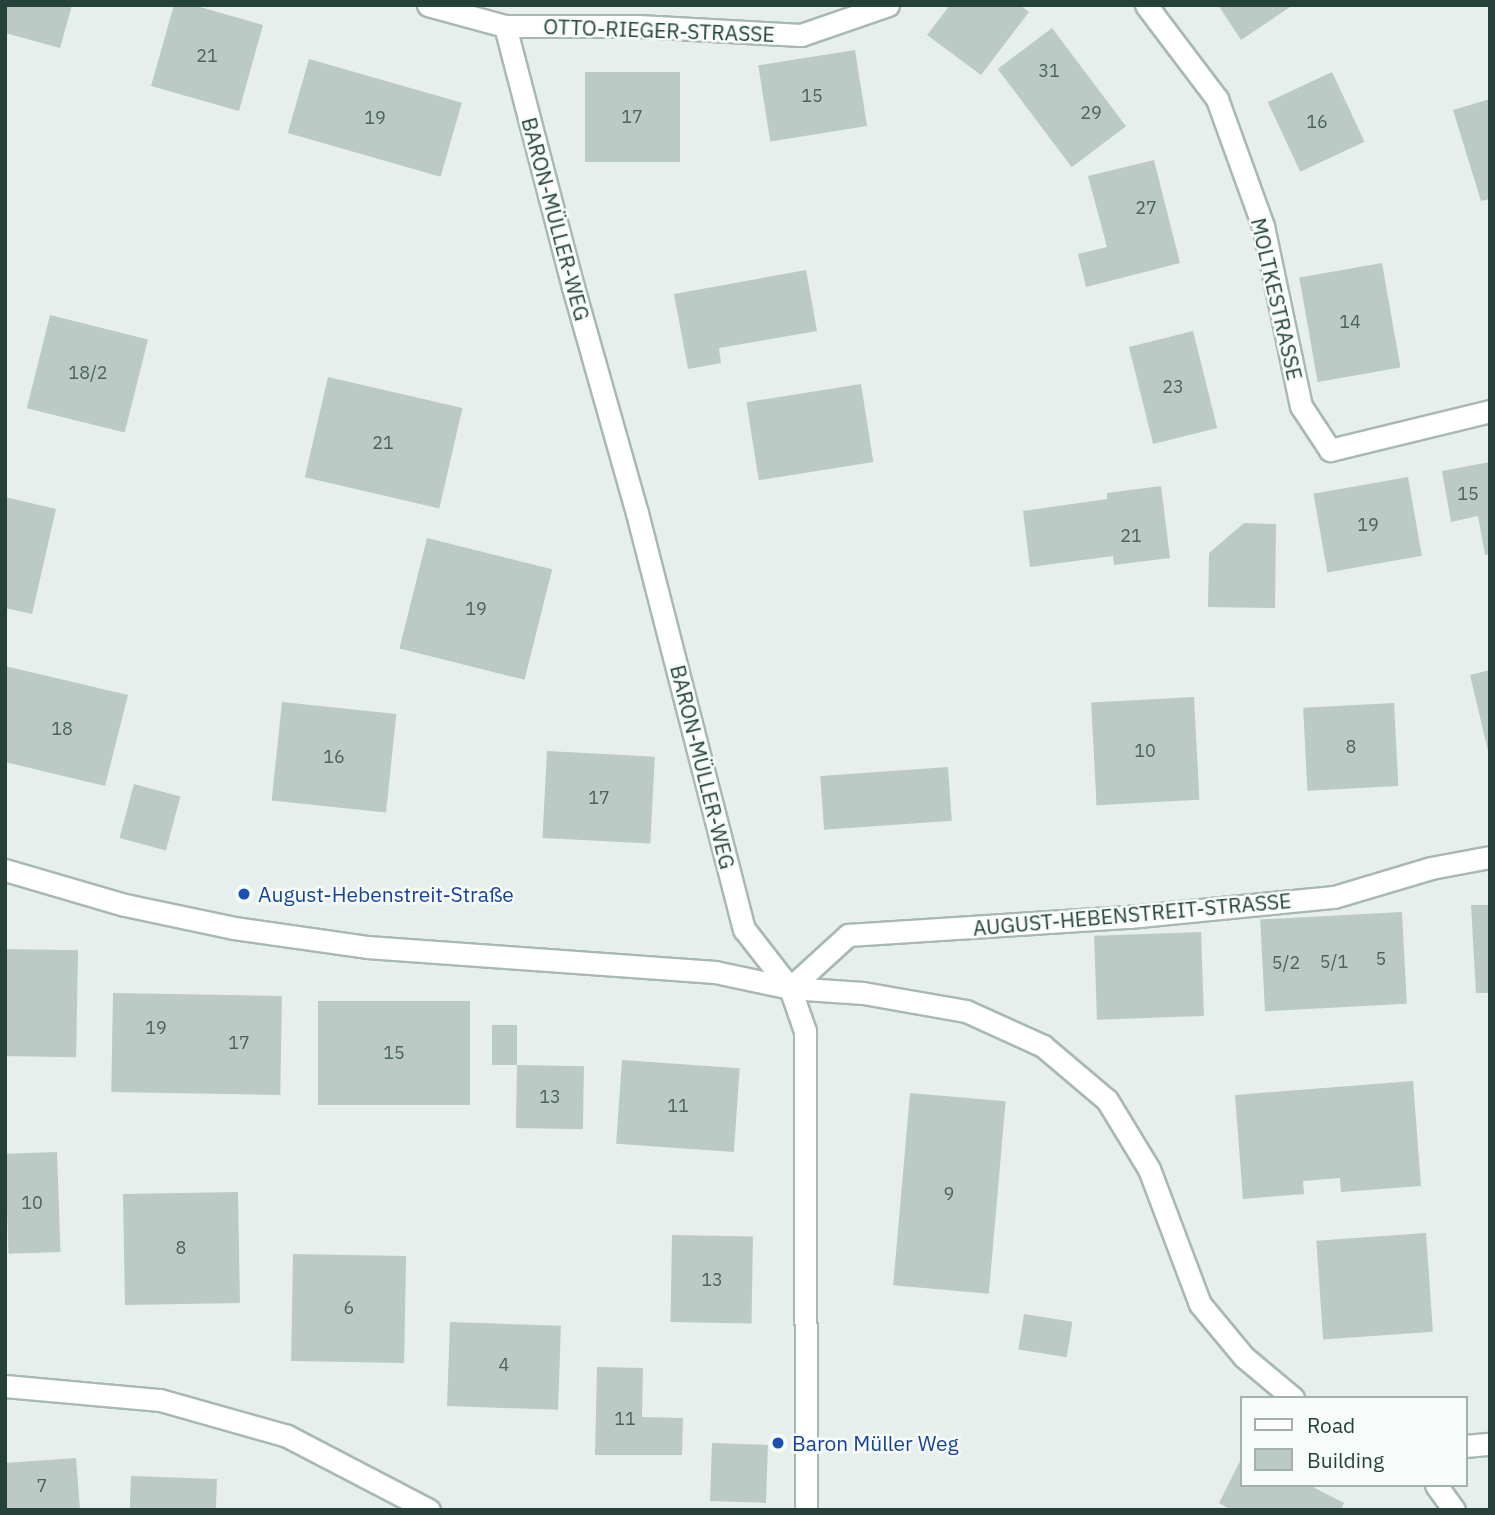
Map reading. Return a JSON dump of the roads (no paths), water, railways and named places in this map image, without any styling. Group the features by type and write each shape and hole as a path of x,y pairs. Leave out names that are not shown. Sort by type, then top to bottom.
{"street":[{"name":"OTTO-RIEGER-STRASSE","path":"428,5 505,26 638,26 801,35 888,5"},
{"name":"MOLTKESTRASSE","path":"1146,5 1217,99 1263,226 1301,406 1330,450 1490,411"},
{"name":"BARON-MÜLLER-WEG","path":"505,26 573,287 637,513 744,929 790,988 805,1031 806,1510"},
{"name":"AUGUST-HEBENSTREIT-STRASSE","path":"790,988 848,935 1129,917 1334,897 1431,868 1490,857"},
{"path":"5,870 125,905 234,928 367,947 715,972 790,988 863,993 966,1011 1043,1046 1107,1100 1149,1169 1200,1304 1244,1357 1291,1396"},
{"path":"5,1386 160,1400 288,1436 429,1510"},
{"path":"1467,1446 1490,1444"},
{"path":"1437,1487 1454,1510"}],"place":[{"name":"August-Hebenstreit-Straße","path":"244,894"},
{"name":"Baron Müller Weg","path":"778,1443"}]}
